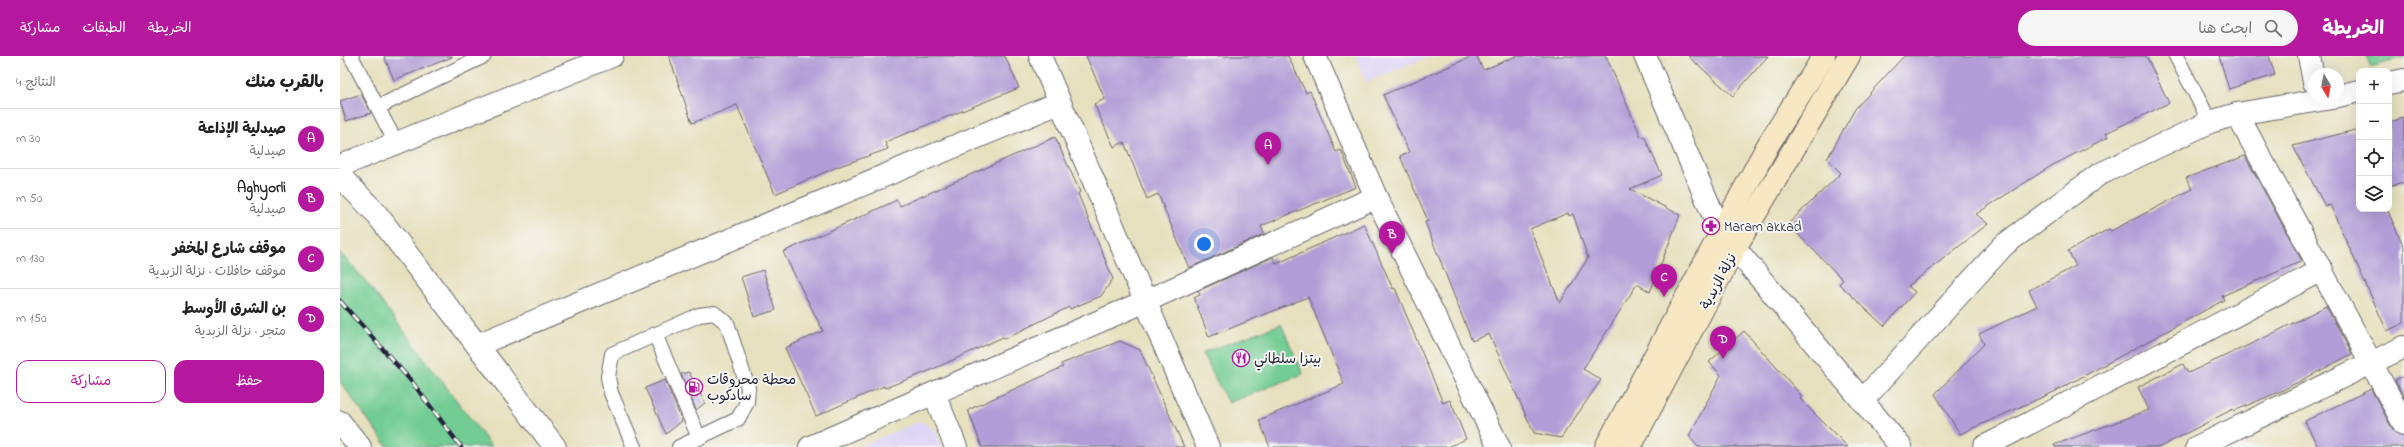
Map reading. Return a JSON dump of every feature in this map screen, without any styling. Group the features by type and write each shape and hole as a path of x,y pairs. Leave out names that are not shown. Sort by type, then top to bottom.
{"main road":[{"name":"نزلة الزبدية","path":"1630,447 1728,240 1768,146 1824,56"},
{"name":"نزلة الزبدية","path":"1606,447 1728,240 1849,56"}],"street":[{"path":"340,166 612,56"},
{"path":"1040,56 1208,447"},
{"path":"1315,56 1376,197 1499,447"},
{"path":"1645,56 1728,240 1901,447"},
{"path":"2309,56 2314,68"},
{"path":"2392,82 2404,80"},
{"path":"2344,93 2356,91"},
{"path":"1862,401 2004,245 2098,175 2210,122 2236,114 2308,98"},
{"path":"477,345 1059,103"},
{"path":"2236,114 2372,362 2404,424"},
{"path":"340,176 375,212 555,447"},
{"path":"810,447 1146,301 1376,197"},
{"path":"1984,447 2322,270"},
{"path":"2211,444 2404,347"},
{"path":"934,393 956,447"},
{"path":"340,422 360,447"}],"lane":[{"path":"351,56 396,143"},
{"path":"378,107 484,56"},
{"path":"2176,56 2210,122"},
{"path":"634,447 611,393 608,377 612,354 699,315 714,314 727,323 748,388 747,402 738,418 679,447"},
{"path":"655,334 699,438"}],"shaded area":[{"path":"1355,56 1431,56 1366,82"},
{"path":"920,421 935,429 942,447 858,447"}],"green space":[{"path":"2367,56 2404,56 2404,58 2370,67"},
{"path":"340,253 365,280 492,447 388,447 340,382"},
{"path":"1281,324 1303,374 1228,403 1202,353"}],"building":[{"path":"384,56 452,56 452,57 394,80"},
{"path":"669,56 1005,56 1019,88 885,142 888,149 837,167 775,194 737,105 692,123"},
{"path":"1086,56 1288,56 1306,93 1310,91 1336,152 1341,150 1356,187 1261,226 1264,234 1189,268 1158,194 1147,199 1124,142 1114,147 1094,104 1105,99"},
{"path":"1473,56 1477,56 1483,70 1516,56 1606,56 1641,137 1644,136 1662,175 1630,189 1680,215 1650,292 1637,284 1583,369 1601,380 1561,438 1534,433 1489,334 1472,341 1425,222 1428,221 1400,156 1409,152 1383,95","holes":["1568,213 1569,216 1573,214 1588,258 1560,303 1530,229"]},
{"path":"1688,56 1768,56 1733,96"},
{"path":"1904,56 2146,56 2169,103 2106,133 2108,137 2051,166 1976,214 1988,224 1908,286 1915,292 1884,326 1839,284 1843,280 1788,224 1841,173 1827,159 1855,109"},
{"path":"2219,56 2269,56 2275,75 2229,89"},
{"path":"361,94 371,113 346,121 340,101"},
{"path":"2404,118 2404,182 2392,185 2392,140 2392,121"},
{"path":"2356,130 2356,212 2388,212 2404,247 2404,323 2387,331 2330,205 2325,206 2293,146"},
{"path":"1055,137 1080,192 1078,194 1113,279 1101,296 1070,309 1069,307 1004,339 1003,337 929,371 885,388 884,386 816,416 785,348 823,331 783,252 897,200 900,206"},
{"path":"2245,156 2302,261 2222,296 2224,300 2056,391 1960,434 1935,394 1984,344 1979,334 2037,306 2029,290 2076,266 2068,251 2109,229 2111,231 2192,189 2186,178"},
{"path":"1364,224 1393,289 1395,288 1443,403 1450,400 1466,439 1448,447 1270,447 1259,420 1344,384 1308,297 1209,337 1194,298 1200,295 1198,291 1273,257 1276,264"},
{"path":"763,270 776,310 754,317 741,277"},
{"path":"2326,306 2352,354 2281,391 2234,411 2233,409 2160,447 2055,447 2054,445 2149,410 2138,387 2183,364 2188,373 2268,336"},
{"path":"1744,331 1802,396 1800,399 1848,447 1698,447 1689,436 1721,375 1709,362"},
{"path":"1120,341 1140,350 1184,447 982,447 968,410 1063,367 1061,364"},
{"path":"689,372 705,403 696,410 681,374"},
{"path":"2404,376 2404,398 2395,380"},
{"path":"665,380 682,421 666,434 645,388"},
{"path":"2371,389 2393,430 2404,436 2404,447 2318,447 2305,421"}],"railway":[{"path":"340,301 412,382 461,447"}],"place":[{"name":"صيدلية الإذاعة","path":"1268,165"},
{"name":"Maram akkad","path":"1711,226"},
{"name":"Aghyorli","path":"1392,254"},
{"name":"موقف شارع المخفر","path":"1664,297"},
{"name":"بيتزا سلطاني","path":"1241,358"},
{"name":"بن الشرق الأوسط","path":"1723,359"},
{"name":"محطة محروقات سادكوب","path":"694,387"}]}
